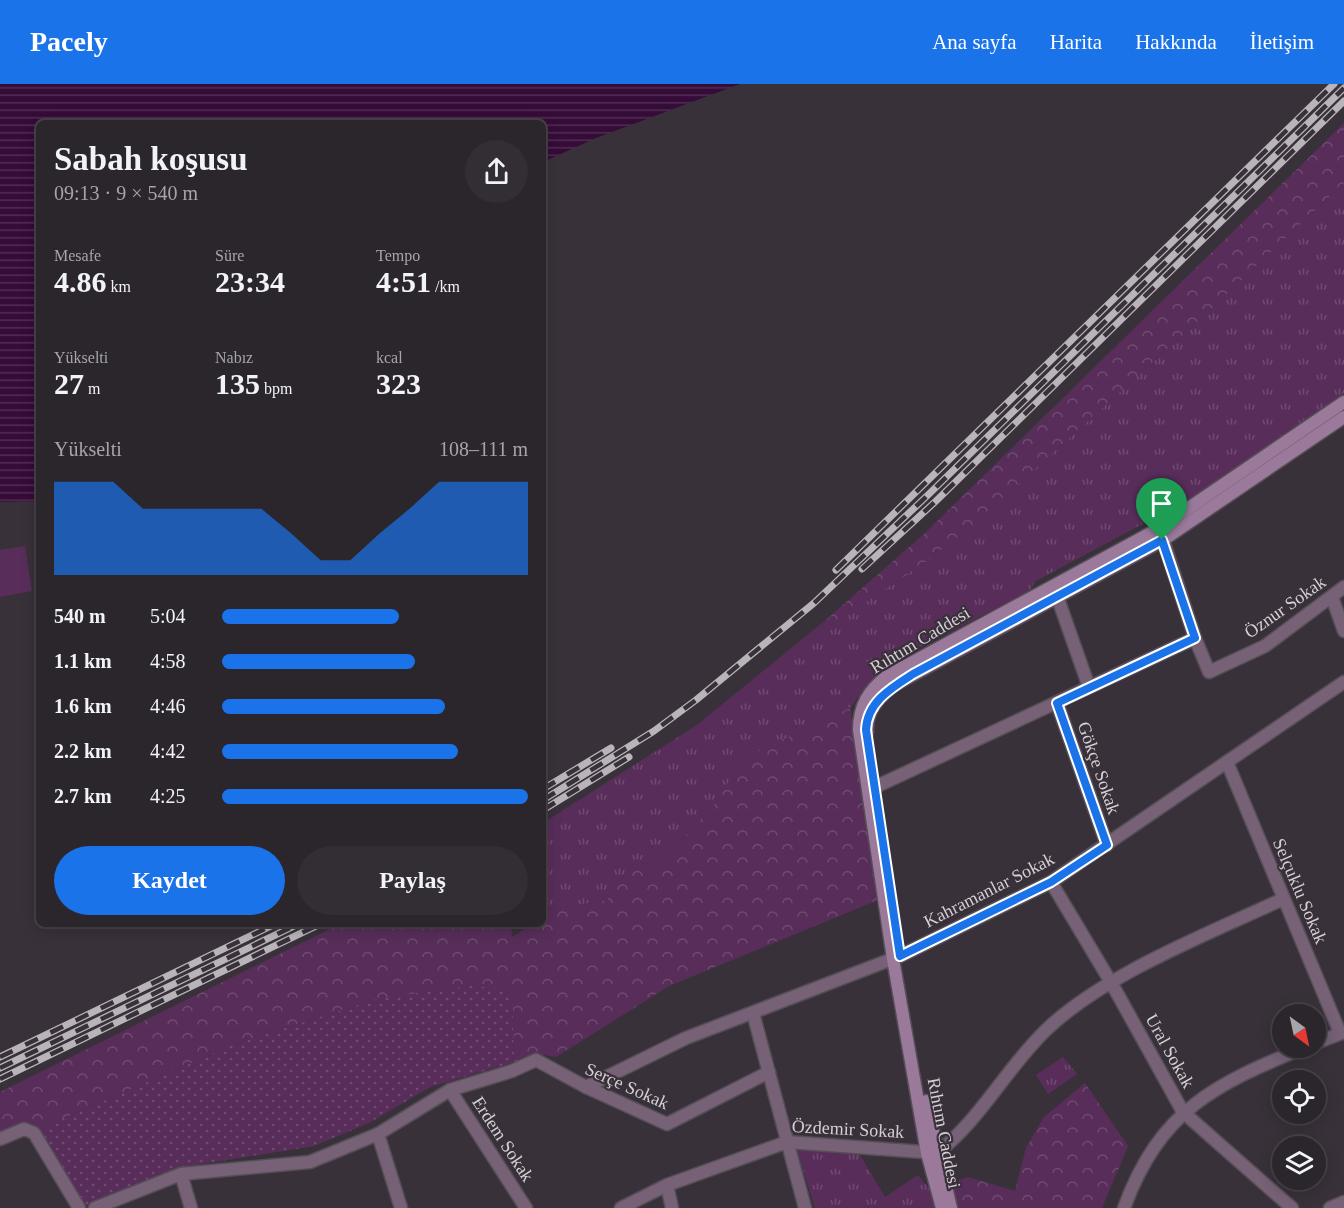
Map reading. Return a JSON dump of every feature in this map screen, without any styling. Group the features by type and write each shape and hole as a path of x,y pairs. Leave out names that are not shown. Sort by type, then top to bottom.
{"main road":[{"name":"Rıhtım Caddesi","path":"942,1208 896,957 859,730 859,715 867,695 887,676 1158,529 1344,402"},
{"name":"Rıhtım Caddesi","path":"896,957 866,718 882,695 913,674 1162,540 1344,417"},
{"name":"Rıhtım Caddesi","path":"932,1153 951,1208"}],"street":[{"name":"Öznur Sokak","path":"1162,540 1209,672 1265,646 1344,587"},
{"path":"1058,596 1089,687"},
{"path":"1332,597 1344,631"},
{"path":"875,787 1195,638"},
{"name":"Kahramanlar Sokak","path":"586,1088 686,1038 896,957 1051,882 1344,682"},
{"name":"Gökçe Sokak","path":"1057,703 1107,845"},
{"name":"Selçuklu Sokak","path":"1227,762 1283,899 1342,1033"},
{"name":"Ural Sokak","path":"1051,882 1112,984 1183,1112 1292,1208"},
{"path":"932,1153 968,1124 1046,1030 1065,1014 1112,984 1178,948 1283,899"},
{"path":"753,1013 805,1208"},
{"path":"1326,1039 1342,1033"},
{"path":"1124,1208 1133,1185 1155,1145 1183,1112 1234,1077 1280,1058"},
{"name":"Serçe Sokak","path":"450,1090 512,1071 536,1060 586,1088 667,1124 769,1072"},
{"path":"95,1208 181,1174 310,1162 378,1134 450,1090"},
{"name":"Erdem Sokak","path":"450,1090 526,1208"},
{"path":"0,1139 24,1130 34,1133 79,1208"},
{"path":"378,1134 401,1208"},
{"name":"Özdemir Sokak","path":"621,1208 667,1185 787,1142 932,1153"},
{"path":"181,1174 191,1208"},
{"path":"667,1185 672,1208"},
{"path":"1330,1208 1344,1202"}],"green space":[{"path":"1344,123 1344,183 1208,312 974,524 924,563 832,625 827,619 924,534"},
{"path":"1344,183 1344,393 1189,499 1036,581 1029,591 897,659 873,678 850,708 743,759 717,801 662,862 632,865 607,900 559,908 546,916 546,821 697,725 827,619 832,625 974,524 1208,312"},
{"path":"25,546 32,591 0,597 0,550"},
{"path":"850,708 878,900 669,986 556,1057 544,1055 514,1062 512,989 380,998 235,1044 44,1127 24,1129 0,1139 0,1092 334,927 511,927 512,937 528,927 546,927 546,916 559,908 607,900 632,865 662,862 717,801 742,759"},
{"path":"469,986 512,989 514,1062 430,1087 369,1123 314,1146 177,1168 84,1207 36,1126 44,1127 235,1044 380,998"},
{"path":"1063,1057 1077,1074 1048,1094 1036,1075"},
{"path":"1085,1083 1128,1146 1102,1208 951,1208 945,1185 968,1177 1015,1191 1026,1148 1044,1117"},
{"path":"796,1147 860,1155 885,1197 918,1175 942,1208 815,1208"}],"shaded area":[{"path":"0,84 740,84 596,138 546,161 546,120 36,120 36,501 0,502"}],"railway":[{"path":"836,570 1334,84"},
{"path":"546,798 654,731 696,700 814,603 929,494 1344,88"},
{"path":"862,569 936,501 1344,101"},
{"path":"546,787 611,748"},
{"path":"546,808 629,757"},
{"path":"0,1057 269,927"},
{"path":"0,1068 292,927"},
{"path":"0,1079 314,927"}],"route":[{"path":"1162,540 1195,638 1057,703 1107,845 1051,882 900,956 866,730 866,718 871,708 894,685 913,674 1162,540"}]}
